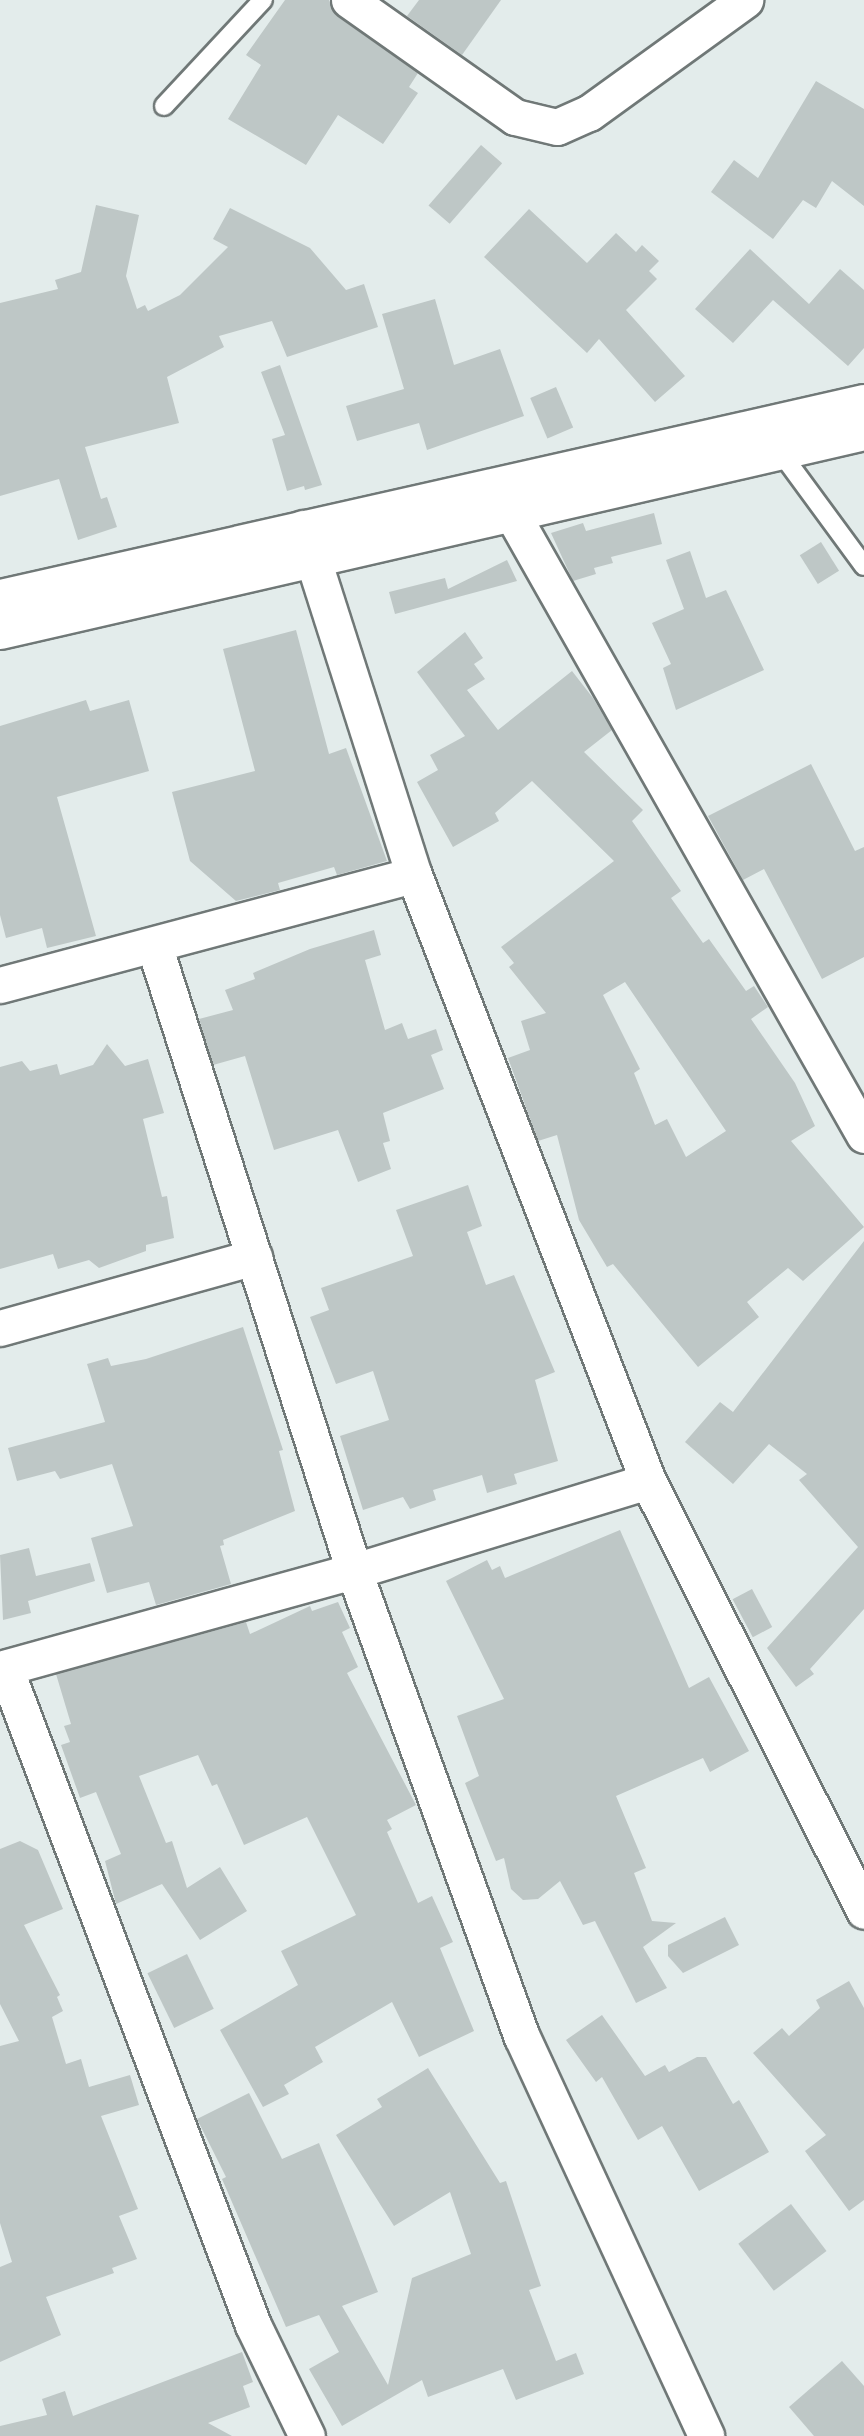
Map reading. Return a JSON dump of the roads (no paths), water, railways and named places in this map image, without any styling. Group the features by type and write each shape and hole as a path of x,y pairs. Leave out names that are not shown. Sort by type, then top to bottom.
{"street":[{"path":"349,0 399,12 515,117 557,127 589,113 745,0"},
{"path":"0,631 307,542 864,402"},
{"path":"0,597 307,542 511,512 781,453 864,432"},
{"path":"511,512 864,1135"},
{"path":"307,542 414,875 648,1481 864,1911"},
{"path":"0,985 414,875"},
{"path":"154,945 354,1571 522,2037 706,2436"},
{"path":"0,1328 254,1257"},
{"path":"307,2436 253,2325 3,1669 354,1571 648,1481"}],"lane":[{"path":"164,106 263,0"},
{"path":"781,453 864,566"}]}
